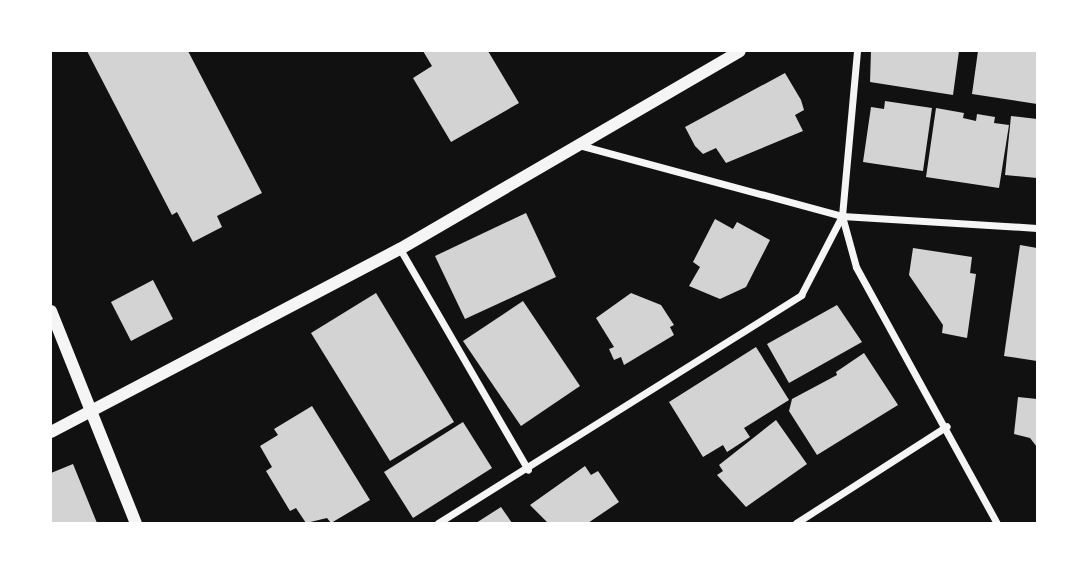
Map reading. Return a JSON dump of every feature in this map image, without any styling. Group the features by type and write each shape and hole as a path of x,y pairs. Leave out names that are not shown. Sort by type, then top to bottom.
{"street":[{"path":"51,432 400,249 740,51"},
{"path":"438,523 528,470 801,295 842,216 857,51"},
{"path":"578,145 842,216 1037,228"},
{"path":"842,216 869,294 947,426 997,523"},
{"path":"400,249 528,470"},
{"path":"51,311 136,523"},
{"path":"796,523 947,426"}],"building":[{"path":"87,51 188,51 262,193 217,216 222,227 193,242 177,212 172,215"},
{"path":"423,51 488,51 519,103 451,142 413,78 432,66"},
{"path":"871,51 959,51 953,95 870,82"},
{"path":"978,51 1037,51 1037,104 972,94"},
{"path":"785,73 801,100 804,110 795,115 803,131 726,163 716,148 703,154 695,146 685,127"},
{"path":"885,101 932,108 923,171 863,162 871,107 884,109"},
{"path":"936,108 964,113 963,118 976,121 977,114 995,117 994,123 1009,125 999,188 926,177"},
{"path":"1011,116 1037,119 1037,178 1005,175"},
{"path":"526,213 556,277 465,319 435,256"},
{"path":"715,219 733,229 737,222 770,240 746,287 720,299 689,286 700,267 693,262"},
{"path":"1020,245 1037,248 1037,361 1004,356"},
{"path":"913,248 972,257 970,273 976,274 967,338 942,333 943,325 909,275"},
{"path":"153,280 173,319 131,341 111,302"},
{"path":"376,293 454,422 390,461 311,333"},
{"path":"631,293 661,305 674,325 670,327 674,335 624,365 621,357 614,360 609,349 614,347 596,318"},
{"path":"523,301 580,386 521,426 463,341"},
{"path":"837,305 862,342 789,383 767,344"},
{"path":"756,347 789,400 744,428 750,437 727,452 723,445 703,457 669,402"},
{"path":"864,353 898,405 817,455 789,411 792,399 837,375 836,372"},
{"path":"1018,397 1037,399 1037,447 1030,438 1014,434"},
{"path":"312,406 370,500 331,523 327,518 306,523 296,508 290,511 266,471 272,467 260,446 278,435 274,429"},
{"path":"776,420 807,464 746,507 717,475 723,471 719,465"},
{"path":"463,422 492,468 413,518 384,472"},
{"path":"73,464 97,523 51,523 51,473"},
{"path":"585,466 591,475 598,471 619,502 588,523 548,523 530,505"},
{"path":"501,507 512,523 476,523"}]}
